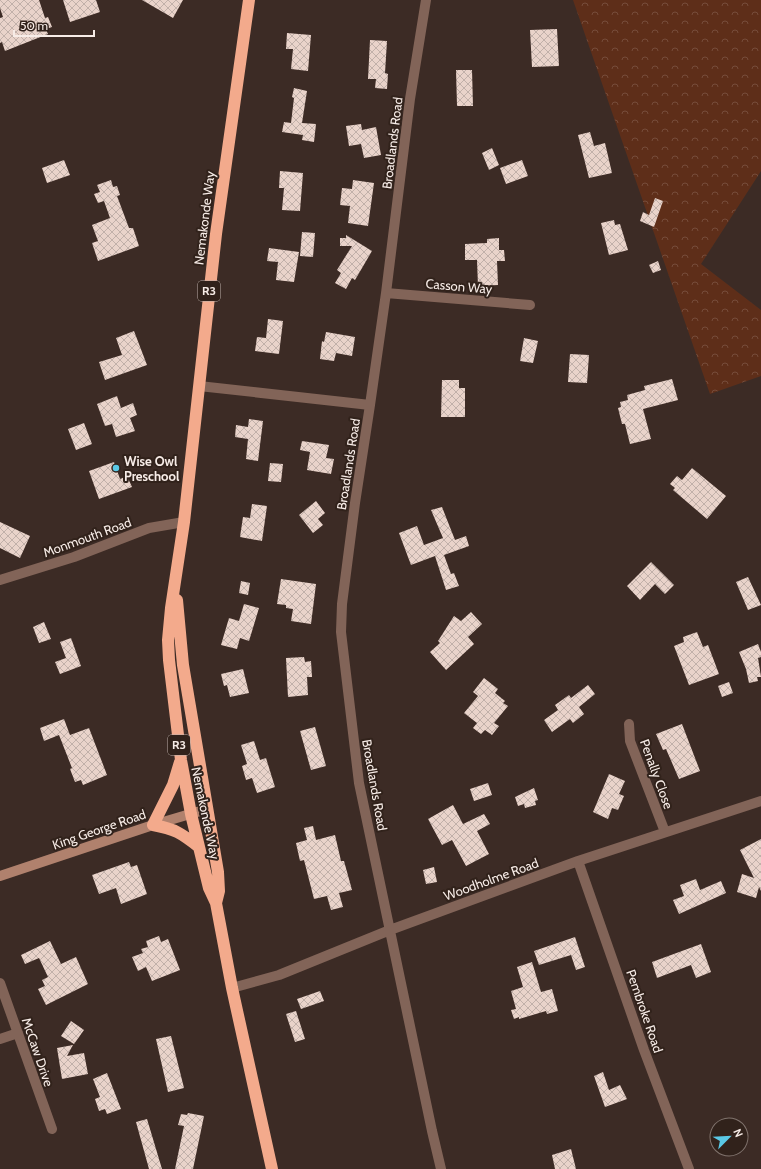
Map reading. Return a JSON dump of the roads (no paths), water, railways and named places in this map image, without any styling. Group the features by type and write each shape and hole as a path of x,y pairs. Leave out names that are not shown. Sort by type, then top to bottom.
{"highway":[{"name":"Nemakonde Way","path":"249,0 216,227 184,522 169,621 169,653 181,760 191,814 209,888 216,903 232,988 272,1169"},
{"name":"Nemakonde Way","path":"175,583 182,665 218,872 219,891 216,903"},
{"path":"181,760 173,785 153,825 170,828 199,847"}],"main road":[{"name":"King George Road","path":"0,876 153,825 207,809"}],"street":[{"name":"Broadlands Road","path":"426,0 410,99 386,293 355,503 342,604 341,632 359,783 441,1169"},
{"name":"Casson Way","path":"386,293 530,305"},
{"path":"199,386 370,405"},
{"name":"Monmouth Road","path":"0,580 74,557 149,528 184,522"},
{"name":"Penally Close","path":"629,724 630,741 665,832"},
{"name":"Woodholme Road","path":"232,988 279,975 390,930 578,861 761,801"},
{"name":"Pembroke Road","path":"578,861 644,1050 689,1169"},
{"name":"McCaw Drive","path":"0,983 52,1129"},
{"path":"0,1039 18,1033"}],"place":[{"name":"Wise Owl Preschool","path":"116,468"}]}
